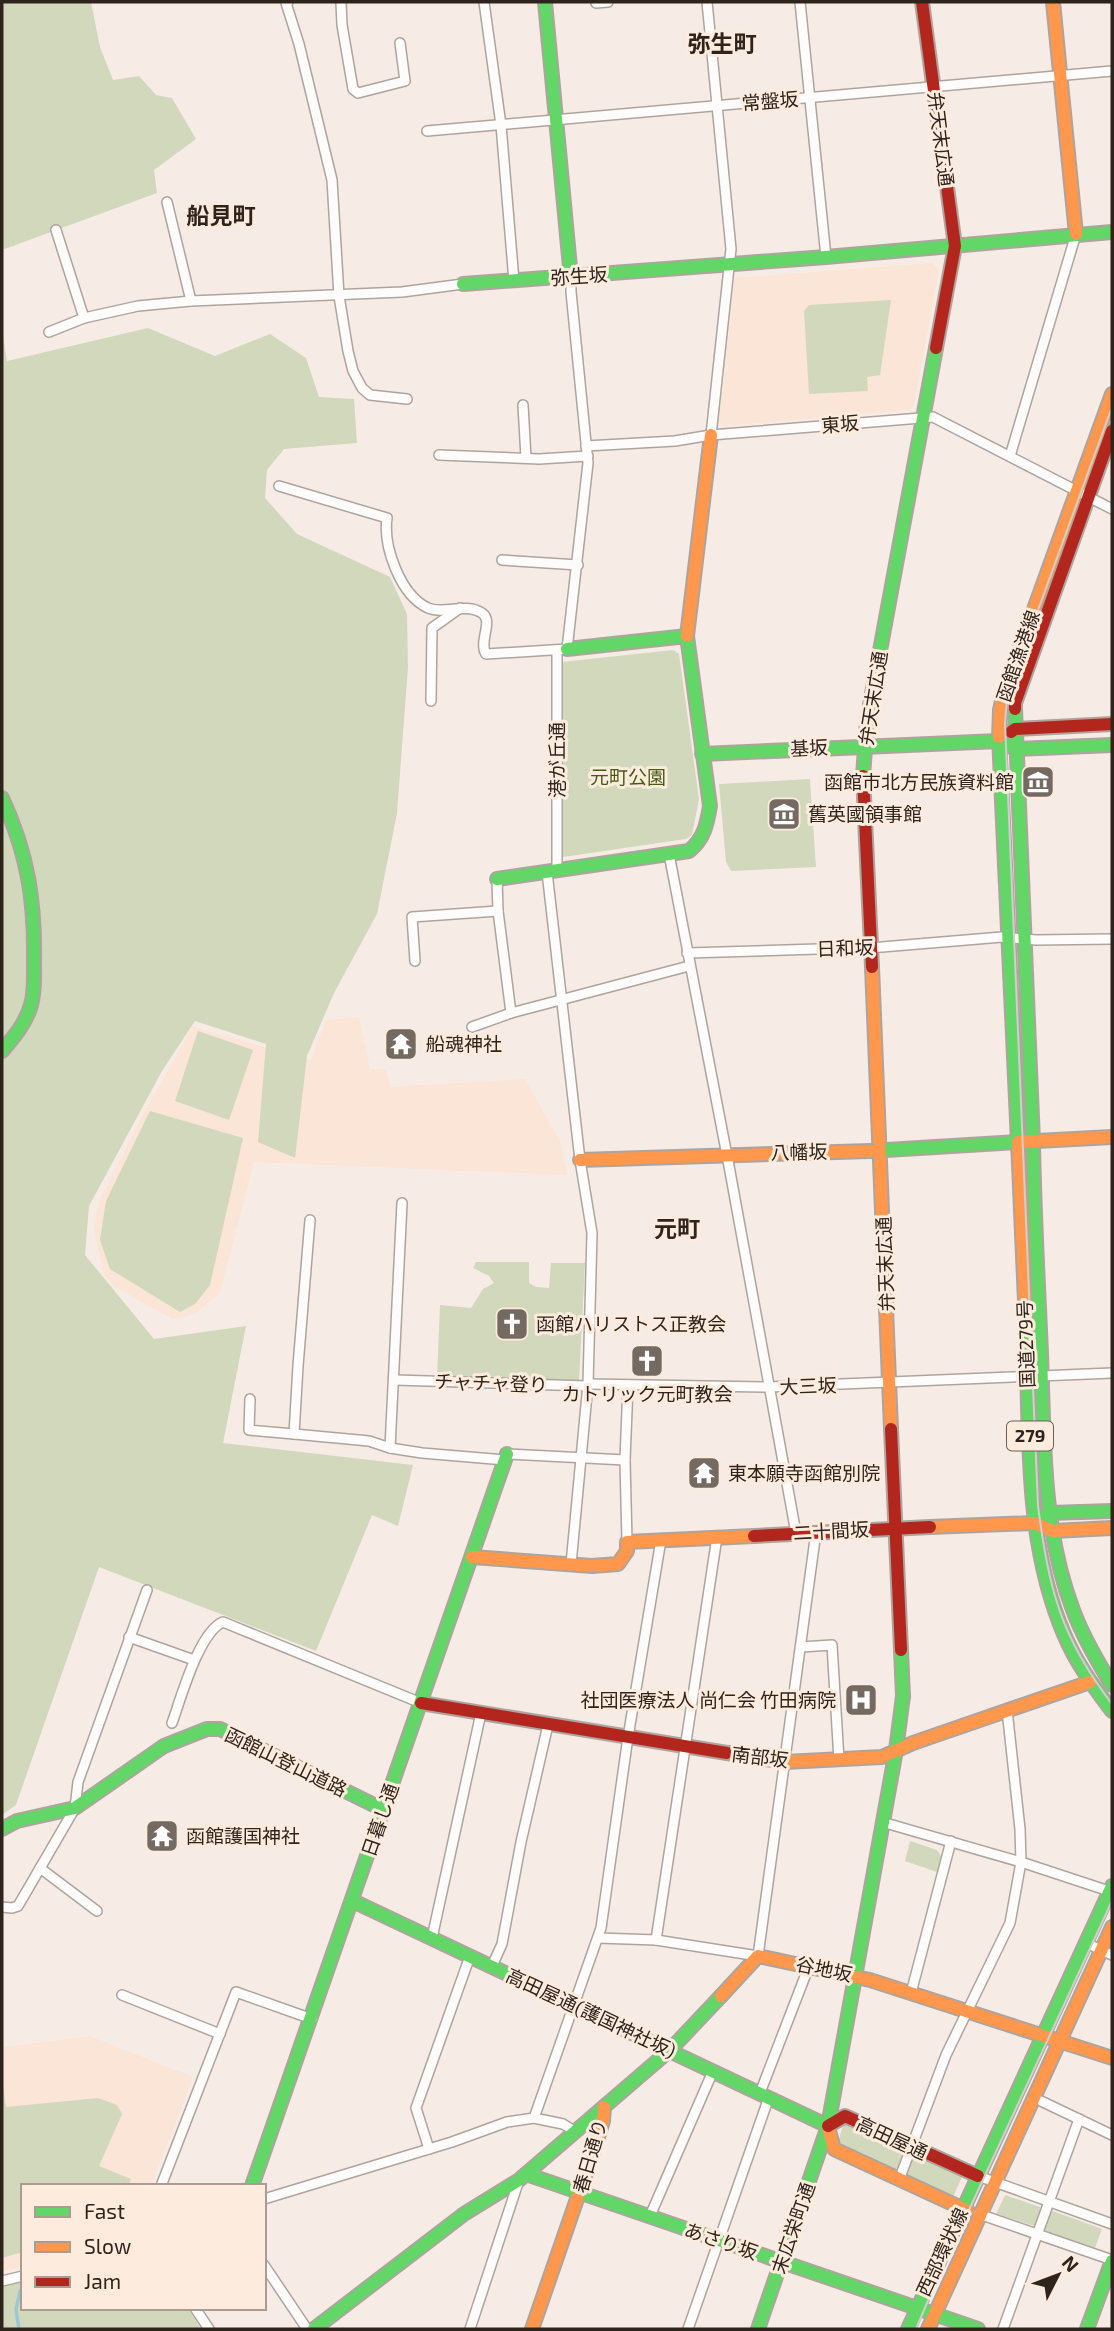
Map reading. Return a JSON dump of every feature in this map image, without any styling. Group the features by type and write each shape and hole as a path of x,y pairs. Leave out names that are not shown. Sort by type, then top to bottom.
{"main road":[{"path":"545,2 571,278"},
{"name":"弁天末広通","path":"882,1822 903,1696 864,745 955,246 922,2"},
{"path":"1053,2 1076,234"},
{"name":"弥生坂","path":"463,285 1112,232"},
{"name":"函館漁港線","path":"1033,1141 1015,729 1017,693 1084,492 1112,394"},
{"name":"函館漁港線","path":"1017,1142 1005,938 1000,710 1004,692 1084,492 1112,431"},
{"path":"497,880 689,851 702,838 710,806 687,636 712,435"},
{"path":"562,649 687,636"},
{"path":"1112,724 1015,729 999,741 1016,749 1112,745"},
{"name":"基坂","path":"702,754 999,741"},
{"path":"2,798 18,832 28,864 35,941 32,1004 21,1029 2,1051"},
{"path":"1017,1142 1112,1137"},
{"name":"国道279号","path":"1033,1141 1047,1489 1053,1531 1062,1579 1074,1618 1092,1655 1112,1685"},
{"name":"八幡坂","path":"580,1160 880,1150 1017,1142"},
{"name":"国道279号","path":"1017,1142 1034,1523 1054,1607 1070,1648 1090,1682 1112,1711"},
{"name":"日暮し通","path":"253,2184 506,1457"},
{"path":"1112,1511 1051,1513 1034,1523 1053,1531 1112,1528"},
{"name":"二十間坂","path":"627,1542 1034,1523"},
{"path":"472,1557 592,1566 618,1564 627,1551 627,1542"},
{"name":"南部坂","path":"421,1703 785,1762 882,1757 1090,1682"},
{"name":"函館山登山道路","path":"2,1829 17,1821 75,1808 164,1746 207,1729 220,1728 383,1811"},
{"name":"末広栄町通","path":"758,2329 828,2126 882,1822"},
{"name":"西部環状線","path":"908,2329 1111,1890"},
{"name":"高田屋通(護国神社坂)","path":"353,1901 828,2126"},
{"name":"西部環状線","path":"928,2329 1060,2041 1107,1953 1112,1927"},
{"name":"谷地坂","path":"758,1956 856,1976 1112,2058"},
{"name":"春日通り","path":"532,2329 580,2193 603,2121 604,2107 670,2050 758,1956"},
{"path":"314,2329 464,2214 522,2177 604,2107"},
{"name":"高田屋通","path":"978,2176 845,2116 828,2126 834,2149 962,2209 979,2214"},
{"name":"あさり坂","path":"522,2177 650,2216 978,2329"},
{"path":"1087,2329 1112,2261"}],"street":[{"path":"287,2 332,180 339,296 353,371 362,388 370,396 407,399"},
{"path":"341,2 342,25 353,89 358,93 405,81 400,43"},
{"path":"484,2 501,125 514,281"},
{"path":"596,3 608,2"},
{"path":"707,2 731,264 712,435"},
{"path":"800,2 826,257"},
{"name":"常盤坂","path":"427,131 1112,71"},
{"path":"167,202 191,301"},
{"path":"56,230 84,318"},
{"path":"1010,456 1076,234"},
{"name":"港が丘通","path":"571,278 587,451 578,565 562,649 552,871 561,1000 580,1160 592,1233 588,1385 571,1564"},
{"name":"弥生坂","path":"49,332 84,318 138,306 191,301 402,292 463,285"},
{"path":"523,405 526,458"},
{"name":"東坂","path":"439,455 526,458 712,435 933,417 1084,492 1112,509"},
{"path":"279,486 387,518 385,532 390,556 410,593 429,608 461,607 481,613 487,624 482,639 482,649 486,654 562,649"},
{"path":"502,560 578,565"},
{"path":"431,701 432,628 461,607"},
{"path":"669,853 796,1533"},
{"path":"497,880 498,911 511,1013"},
{"path":"415,961 412,917 498,911"},
{"name":"日和坂","path":"687,953 871,947 1005,938 1112,939"},
{"path":"472,1027 511,1013 690,966"},
{"path":"390,1448 402,1203"},
{"path":"295,1434 310,1220"},
{"name":"大三坂","path":"588,1385 769,1387 1112,1373"},
{"name":"チャチャ登り","path":"395,1380 588,1385"},
{"path":"627,1542 625,1460 628,1385"},
{"path":"250,1399 249,1430 369,1441 390,1448 506,1457 625,1460"},
{"path":"758,1956 816,1532"},
{"path":"656,1940 717,1537"},
{"path":"534,2118 601,1928 628,1737 661,1541"},
{"path":"2,1907 18,1906 75,1808 78,1782 147,1590"},
{"path":"172,1723 194,1660 216,1625 223,1622 421,1703"},
{"path":"129,1637 194,1660"},
{"path":"801,1647 832,1645 839,1759"},
{"path":"899,2179 946,2055 1010,1923 1021,1862 1007,1710"},
{"path":"432,1938 481,1713"},
{"path":"492,1966 502,1944 521,1842 548,1725"},
{"path":"882,1822 1111,1890"},
{"path":"911,1993 951,1841"},
{"path":"40,1868 97,1911"},
{"name":"谷地坂","path":"598,1938 656,1940 758,1956"},
{"path":"1086,1943 1107,1953"},
{"path":"429,2149 416,2108 470,1956"},
{"path":"688,2329 809,1966"},
{"path":"162,2184 236,1992 312,2019"},
{"path":"122,1995 220,2034"},
{"path":"650,2216 713,2071"},
{"path":"1041,2101 1112,2135"},
{"path":"266,2198 429,2149 496,2125 534,2118 563,2124 576,2132"},
{"path":"1003,2329 1079,2119"},
{"name":"高田屋通","path":"978,2176 1112,2224"},
{"path":"470,2329 522,2177"},
{"path":"979,2214 1112,2261"},
{"path":"266,2268 307,2329"},
{"path":"2,2281 21,2276"},
{"path":"196,2310 209,2329"}],"shaded area":[{"path":"932,263 939,270 914,405 909,410 723,426 719,421 735,278"},
{"path":"359,1017 370,1069 386,1069 390,1087 525,1079 560,1141 567,1175 254,1162 220,1293 193,1315 173,1319 115,1287 104,1274 98,1251 94,1228 99,1201 142,1116 193,1027 311,1060 326,1020"},
{"path":"90,2036 193,2077 152,2184 21,2184 21,2267 2,2271 2,2047"}],"green space":[{"path":"2,2 91,2 100,47 113,80 139,76 156,95 172,98 196,139 154,170 157,193 2,250"},
{"path":"891,300 880,375 867,377 868,391 809,394 804,311 809,305"},
{"path":"148,328 215,356 270,334 306,358 319,397 354,399 357,443 284,449 267,470 265,498 297,534 390,577 407,614 408,667 397,813 377,914 334,993 307,1056 295,1158 258,1142 266,1044 195,1021 162,1071 89,1206 85,1255 154,1339 246,1326 223,1443 413,1465 398,1526 372,1515 316,1651 99,1567 16,1805 2,1815 2,329 7,361"},
{"name":"元町公園","path":"673,650 679,654 699,799 692,835 686,839 563,857 562,662"},
{"path":"810,779 816,867 731,871 726,862 719,784"},
{"path":"198,1031 253,1050 229,1120 175,1101"},
{"path":"150,1111 243,1138 210,1285 195,1304 180,1312 110,1269 100,1240 106,1201"},
{"path":"476,1262 529,1262 529,1283 536,1287 549,1288 551,1263 585,1263 579,1381 437,1378 440,1305 471,1308 483,1289 494,1283 489,1276 473,1268"},
{"path":"910,1841 937,1850 941,1856 937,1872 905,1861"},
{"path":"2,2080 6,2107 98,2098 117,2105 122,2114 99,2166 131,2179 129,2184 21,2184 21,2253 2,2258"},
{"path":"844,2122 962,2177 953,2197 838,2142"},
{"path":"1005,2195 1040,2207 1042,2210 1035,2226 996,2214"},
{"path":"1050,2210 1102,2229 1095,2248 1044,2231 1042,2228"},
{"path":"21,2281 21,2310 189,2310 201,2329 2,2329 2,2286"}],"waterway":[{"path":"19,2329 16,2310 20,2291"}],"tram line":[{"path":"1112,407 1018,665 1007,698 1005,723 1038,1506 1047,1562 1060,1611 1080,1656 1112,1704"},
{"path":"916,2329 1112,1901"}],"traffic: fast":[{"path":"545,2 571,278"},
{"path":"463,284 1112,232"},
{"path":"863,776 867,721 936,348"},
{"path":"497,879 689,851 706,825 710,806 687,636 567,649"},
{"path":"1015,709 1033,1141"},
{"path":"870,1151 1018,1142 999,737"},
{"path":"702,754 999,741 1016,749 1112,745"},
{"path":"2,798 24,858 31,898 34,940 33,995 29,1012 2,1051"},
{"path":"1033,1141 1044,1450 1050,1516 1055,1548 1073,1610 1081,1630 1112,1685"},
{"path":"1026,1324 1031,1482 1041,1560 1069,1645 1112,1711"},
{"path":"253,2184 507,1454"},
{"path":"1043,1517 1050,1513 1112,1511"},
{"path":"758,2329 828,2126 896,1750 903,1696 901,1650"},
{"path":"2,1829 17,1821 75,1808 164,1746 207,1729 220,1729 384,1810"},
{"path":"908,2329 1112,1886"},
{"path":"353,1901 828,2126"},
{"path":"314,2329 464,2214 519,2180 670,2050 721,1996"},
{"path":"526,2174 978,2329"},
{"path":"1087,2329 1112,2261"}],"traffic: slow":[{"path":"1053,2 1076,234"},
{"path":"999,737 1004,692 1112,394"},
{"path":"687,636 711,435"},
{"path":"872,967 891,1429"},
{"path":"1026,1324 1018,1142 1112,1137"},
{"path":"580,1160 870,1151"},
{"path":"930,1527 1034,1523 1053,1531 1112,1528"},
{"path":"472,1557 592,1566 618,1564 627,1551 627,1542 754,1536"},
{"path":"727,1753 785,1762 882,1757 913,1743 1090,1682"},
{"path":"928,2329 1112,1927"},
{"path":"721,1996 758,1956 870,1980 1112,2058"},
{"path":"532,2329 595,2147 604,2107"},
{"path":"828,2127 834,2149 968,2211"}],"traffic: jam":[{"path":"922,2 955,246 936,348"},
{"path":"1015,709 1112,431"},
{"path":"1011,732 1015,729 1112,724"},
{"path":"863,776 872,967"},
{"path":"891,1429 901,1650"},
{"path":"754,1536 930,1527"},
{"path":"421,1703 727,1753"},
{"path":"828,2126 845,2116 978,2176"}],"place":[{"name":"函館市北方民族資料館","path":"1038,782"},
{"name":"舊英國領事館","path":"784,814"},
{"name":"船魂神社","path":"401,1044"},
{"name":"函館ハリストス正教会","path":"512,1324"},
{"name":"カトリック元町教会","path":"647,1361"},
{"name":"東本願寺函館別院","path":"704,1473"},
{"name":"社団医療法人 尚仁会 竹田病院","path":"861,1700"},
{"name":"函館護国神社","path":"162,1836"}],"district":[{"name":"弥生町","path":"722,44"},
{"name":"船見町","path":"221,216"},
{"name":"元町","path":"677,1229"}]}
